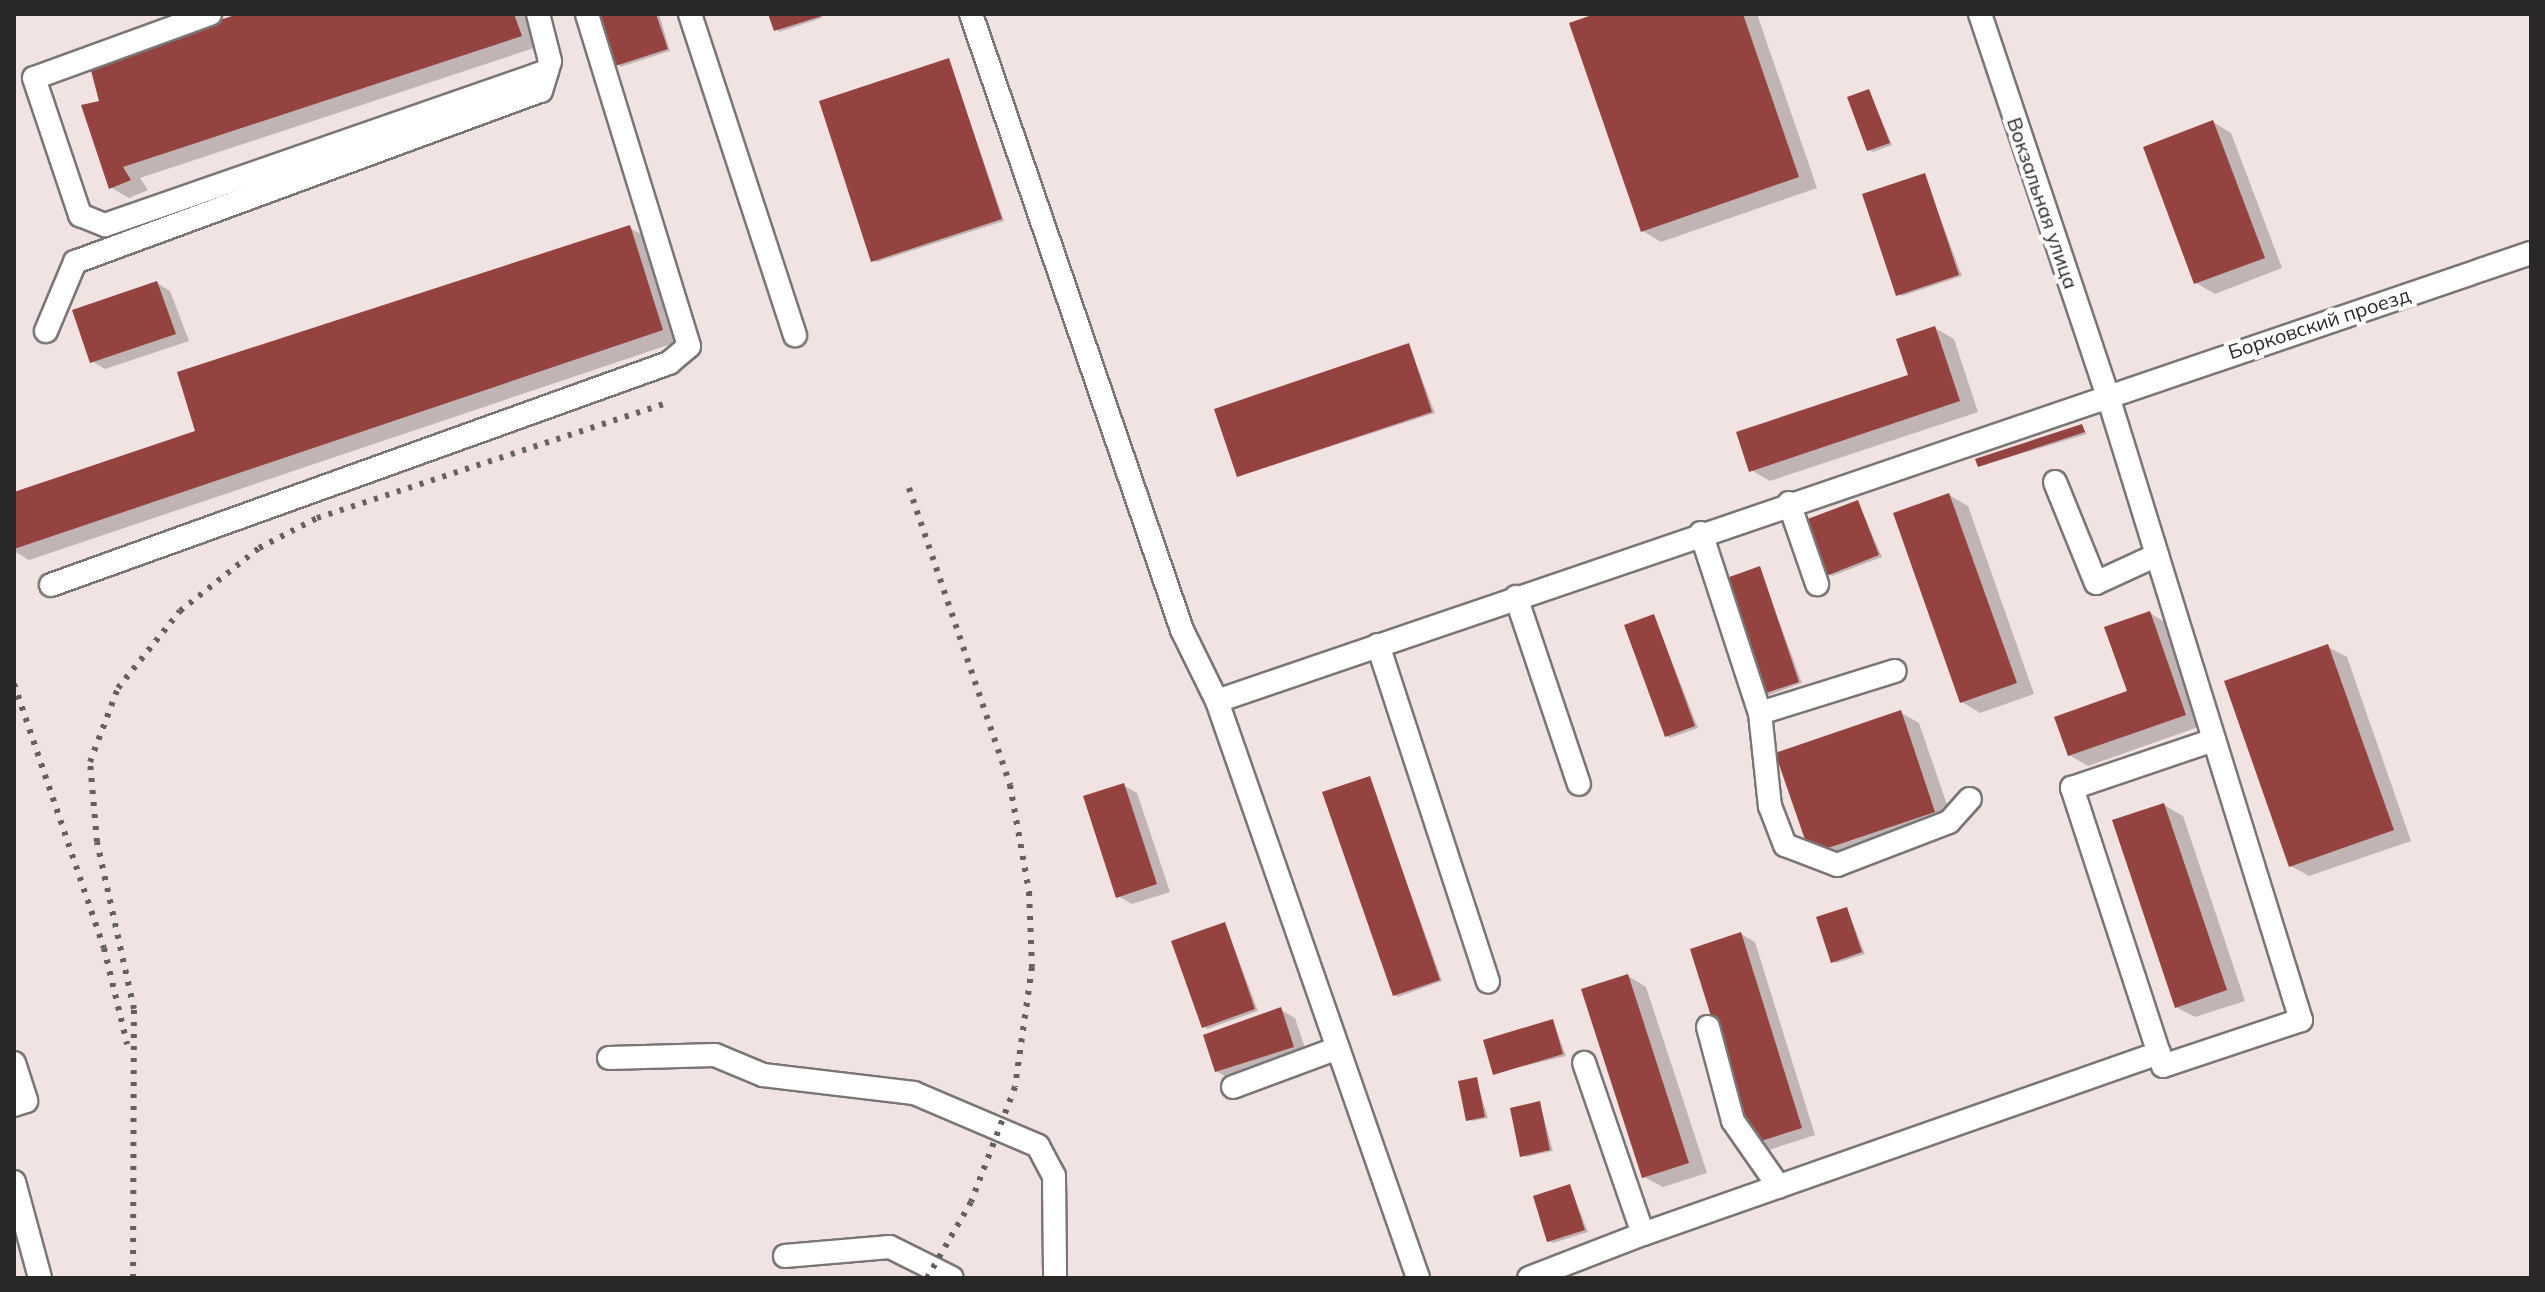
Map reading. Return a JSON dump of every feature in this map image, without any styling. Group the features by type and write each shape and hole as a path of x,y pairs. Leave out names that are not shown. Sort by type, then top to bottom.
{"street":[{"path":"210,14 34,78 80,215 105,225 547,71"},
{"path":"46,331 75,262 541,91 547,71 538,14"},
{"path":"51,585 669,363 689,346 587,14"},
{"path":"690,14 795,335"},
{"path":"971,14 1182,630 1217,701 1418,1278"},
{"name":"Вокзальная улица","path":"1980,14 2107,393 2301,1020 2163,1066 2159,1053"},
{"name":"Борковский проезд","path":"1217,701 2107,393 2531,253"},
{"path":"2055,482 2096,583 2157,555"},
{"path":"1789,503 1817,584"},
{"path":"1701,533 1760,713 1770,806 1785,845 1837,865 1935,829 1970,799"},
{"path":"1516,597 1579,784"},
{"path":"1378,645 1488,982"},
{"path":"1760,713 1895,671"},
{"path":"1529,1278 1643,1234 2159,1053 2072,788 2214,740"},
{"path":"1708,1027 1733,1121 1779,1187"},
{"path":"1233,1087 1338,1048"},
{"path":"609,1058 715,1055 763,1075 914,1093 1038,1146 1054,1176 1055,1278"},
{"path":"14,1063 26,1101 14,1105"},
{"path":"1584,1063 1643,1234"},
{"path":"14,1182 40,1278"},
{"path":"785,1256 890,1247 952,1278"}],"shaded area":[{"path":"14,14 2531,14 2531,1278 14,1278"}],"building":[{"path":"238,14 514,14 522,36 123,167 131,180 109,189 81,105 99,101 89,63"},
{"path":"598,14 656,14 668,49 615,66"},
{"path":"768,14 824,14 825,15 774,31"},
{"path":"1595,14 1743,14 1799,177 1641,232 1569,23"},
{"path":"949,58 1002,219 871,262 819,101"},
{"path":"1869,89 1890,143 1867,151 1847,97"},
{"path":"2213,120 2265,258 2194,284 2143,147"},
{"path":"1925,173 1959,275 1896,296 1862,194"},
{"path":"630,225 663,330 14,549 14,492 195,431 177,372"},
{"path":"157,281 176,334 90,363 72,310"},
{"path":"1935,326 1960,401 1749,472 1736,432 1908,375 1896,339"},
{"path":"1409,343 1432,412 1237,477 1214,409"},
{"path":"2082,424 2085,432 1978,467 1975,459"},
{"path":"1949,493 2017,683 1960,703 1893,513"},
{"path":"1858,500 1879,555 1826,576 1805,520"},
{"path":"1760,566 1799,682 1760,695 1721,580"},
{"path":"2150,611 2186,715 2068,756 2054,717 2127,691 2104,627"},
{"path":"1654,614 1695,726 1665,737 1624,625"},
{"path":"2328,644 2394,830 2289,867 2224,681"},
{"path":"1901,710 1935,812 1810,854 1775,753"},
{"path":"1370,776 1440,980 1393,996 1322,792"},
{"path":"1124,783 1157,884 1116,898 1083,796"},
{"path":"2164,803 2227,990 2175,1008 2112,820"},
{"path":"1847,907 1862,952 1831,963 1816,917"},
{"path":"1225,922 1255,1009 1202,1028 1171,941"},
{"path":"1741,932 1802,1128 1751,1144 1690,949"},
{"path":"1628,974 1689,1163 1642,1178 1581,989"},
{"path":"1281,1007 1294,1047 1215,1072 1203,1035"},
{"path":"1553,1019 1563,1054 1493,1075 1483,1040"},
{"path":"1477,1077 1485,1117 1466,1121 1458,1081"},
{"path":"1540,1101 1550,1150 1520,1157 1510,1108"},
{"path":"1570,1184 1585,1230 1547,1242 1533,1196"}],"railway":[{"path":"133,1278 134,1009 97,842 90,762 118,688 180,611 259,548 317,518 663,404"},
{"path":"909,488 1010,785 1029,892 1032,967 1015,1087 971,1202 927,1278"},
{"path":"14,684 104,948 127,1044"}]}
